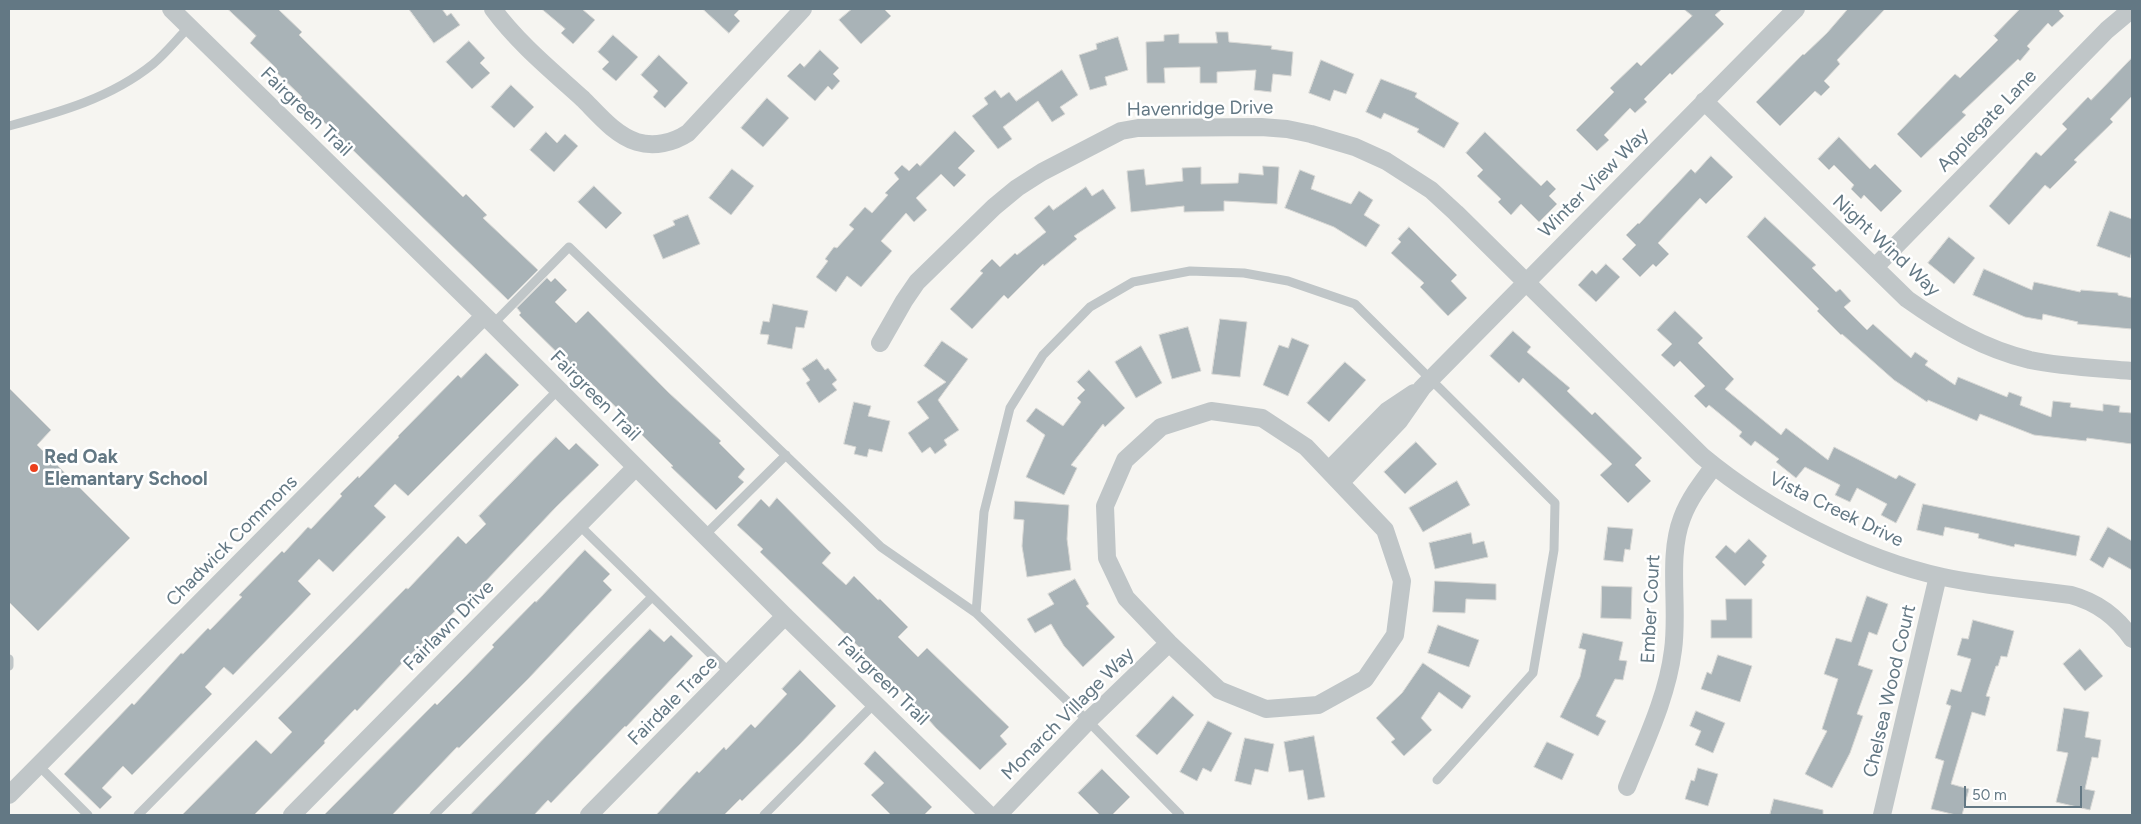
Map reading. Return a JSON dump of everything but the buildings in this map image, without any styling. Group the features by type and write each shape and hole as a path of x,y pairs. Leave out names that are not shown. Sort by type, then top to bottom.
{"street":[{"name":"Fairgreen Trail","path":"171,9 188,28 488,320 785,616 989,815"},
{"path":"493,9 521,42 615,128 637,142 656,144 674,141 688,133 803,9"},
{"name":"Winter View Way","path":"1335,476 1388,411 1426,383 1796,9"},
{"name":"Applegate Lane","path":"1875,266 2107,30 2132,9"},
{"name":"Night Wind Way","path":"1704,101 1915,304 1958,333 2006,353 2038,361 2132,371"},
{"name":"Havenridge Drive","path":"880,343 917,282 994,207 1017,188 1042,172 1121,131 1138,128 1276,128 1311,134 1355,147 1400,168 1431,190 1526,282"},
{"name":"Vista Creek Drive","path":"1526,282 1714,466 1773,506 1834,537 1895,564 1938,576 2083,598 2112,616 2132,639"},
{"name":"Chadwick Commons","path":"9,795 488,320"},
{"path":"1211,411 1262,418 1306,447 1335,476 1385,530 1402,580 1395,635 1365,679 1318,705 1266,709 1219,690 1169,643 1126,598 1107,558 1105,506 1125,460 1161,427 1211,411"},
{"name":"Ember Court","path":"1628,787 1661,702 1668,676 1675,635 1678,530 1688,506 1714,466"},
{"name":"Fairlawn Drive","path":"292,815 636,467"},
{"name":"Chelsea Wood Court","path":"1882,815 1938,576"},
{"name":"Fairdale Trace","path":"590,815 785,616"},
{"name":"Monarch Village Way","path":"998,815 1088,721 1169,643"}],"lane":[{"path":"9,126 67,111 115,90 153,63 188,28"},
{"path":"488,320 568,247 881,547 976,613 1088,721 1176,814"},
{"path":"976,613 984,512 1010,408 1043,355 1090,307 1133,282 1190,271 1244,273 1288,282 1338,297 1355,304 1426,383 1555,503 1554,550 1533,673 1437,780"},
{"path":"138,815 558,390"},
{"path":"705,535 786,455"},
{"path":"579,525 730,673"},
{"path":"434,815 652,597"},
{"path":"9,659 9,666"},
{"path":"764,815 875,703"},
{"path":"38,765 88,815"}],"place":[{"name":"Red Oak Elemantary School","path":"34,468"}]}
